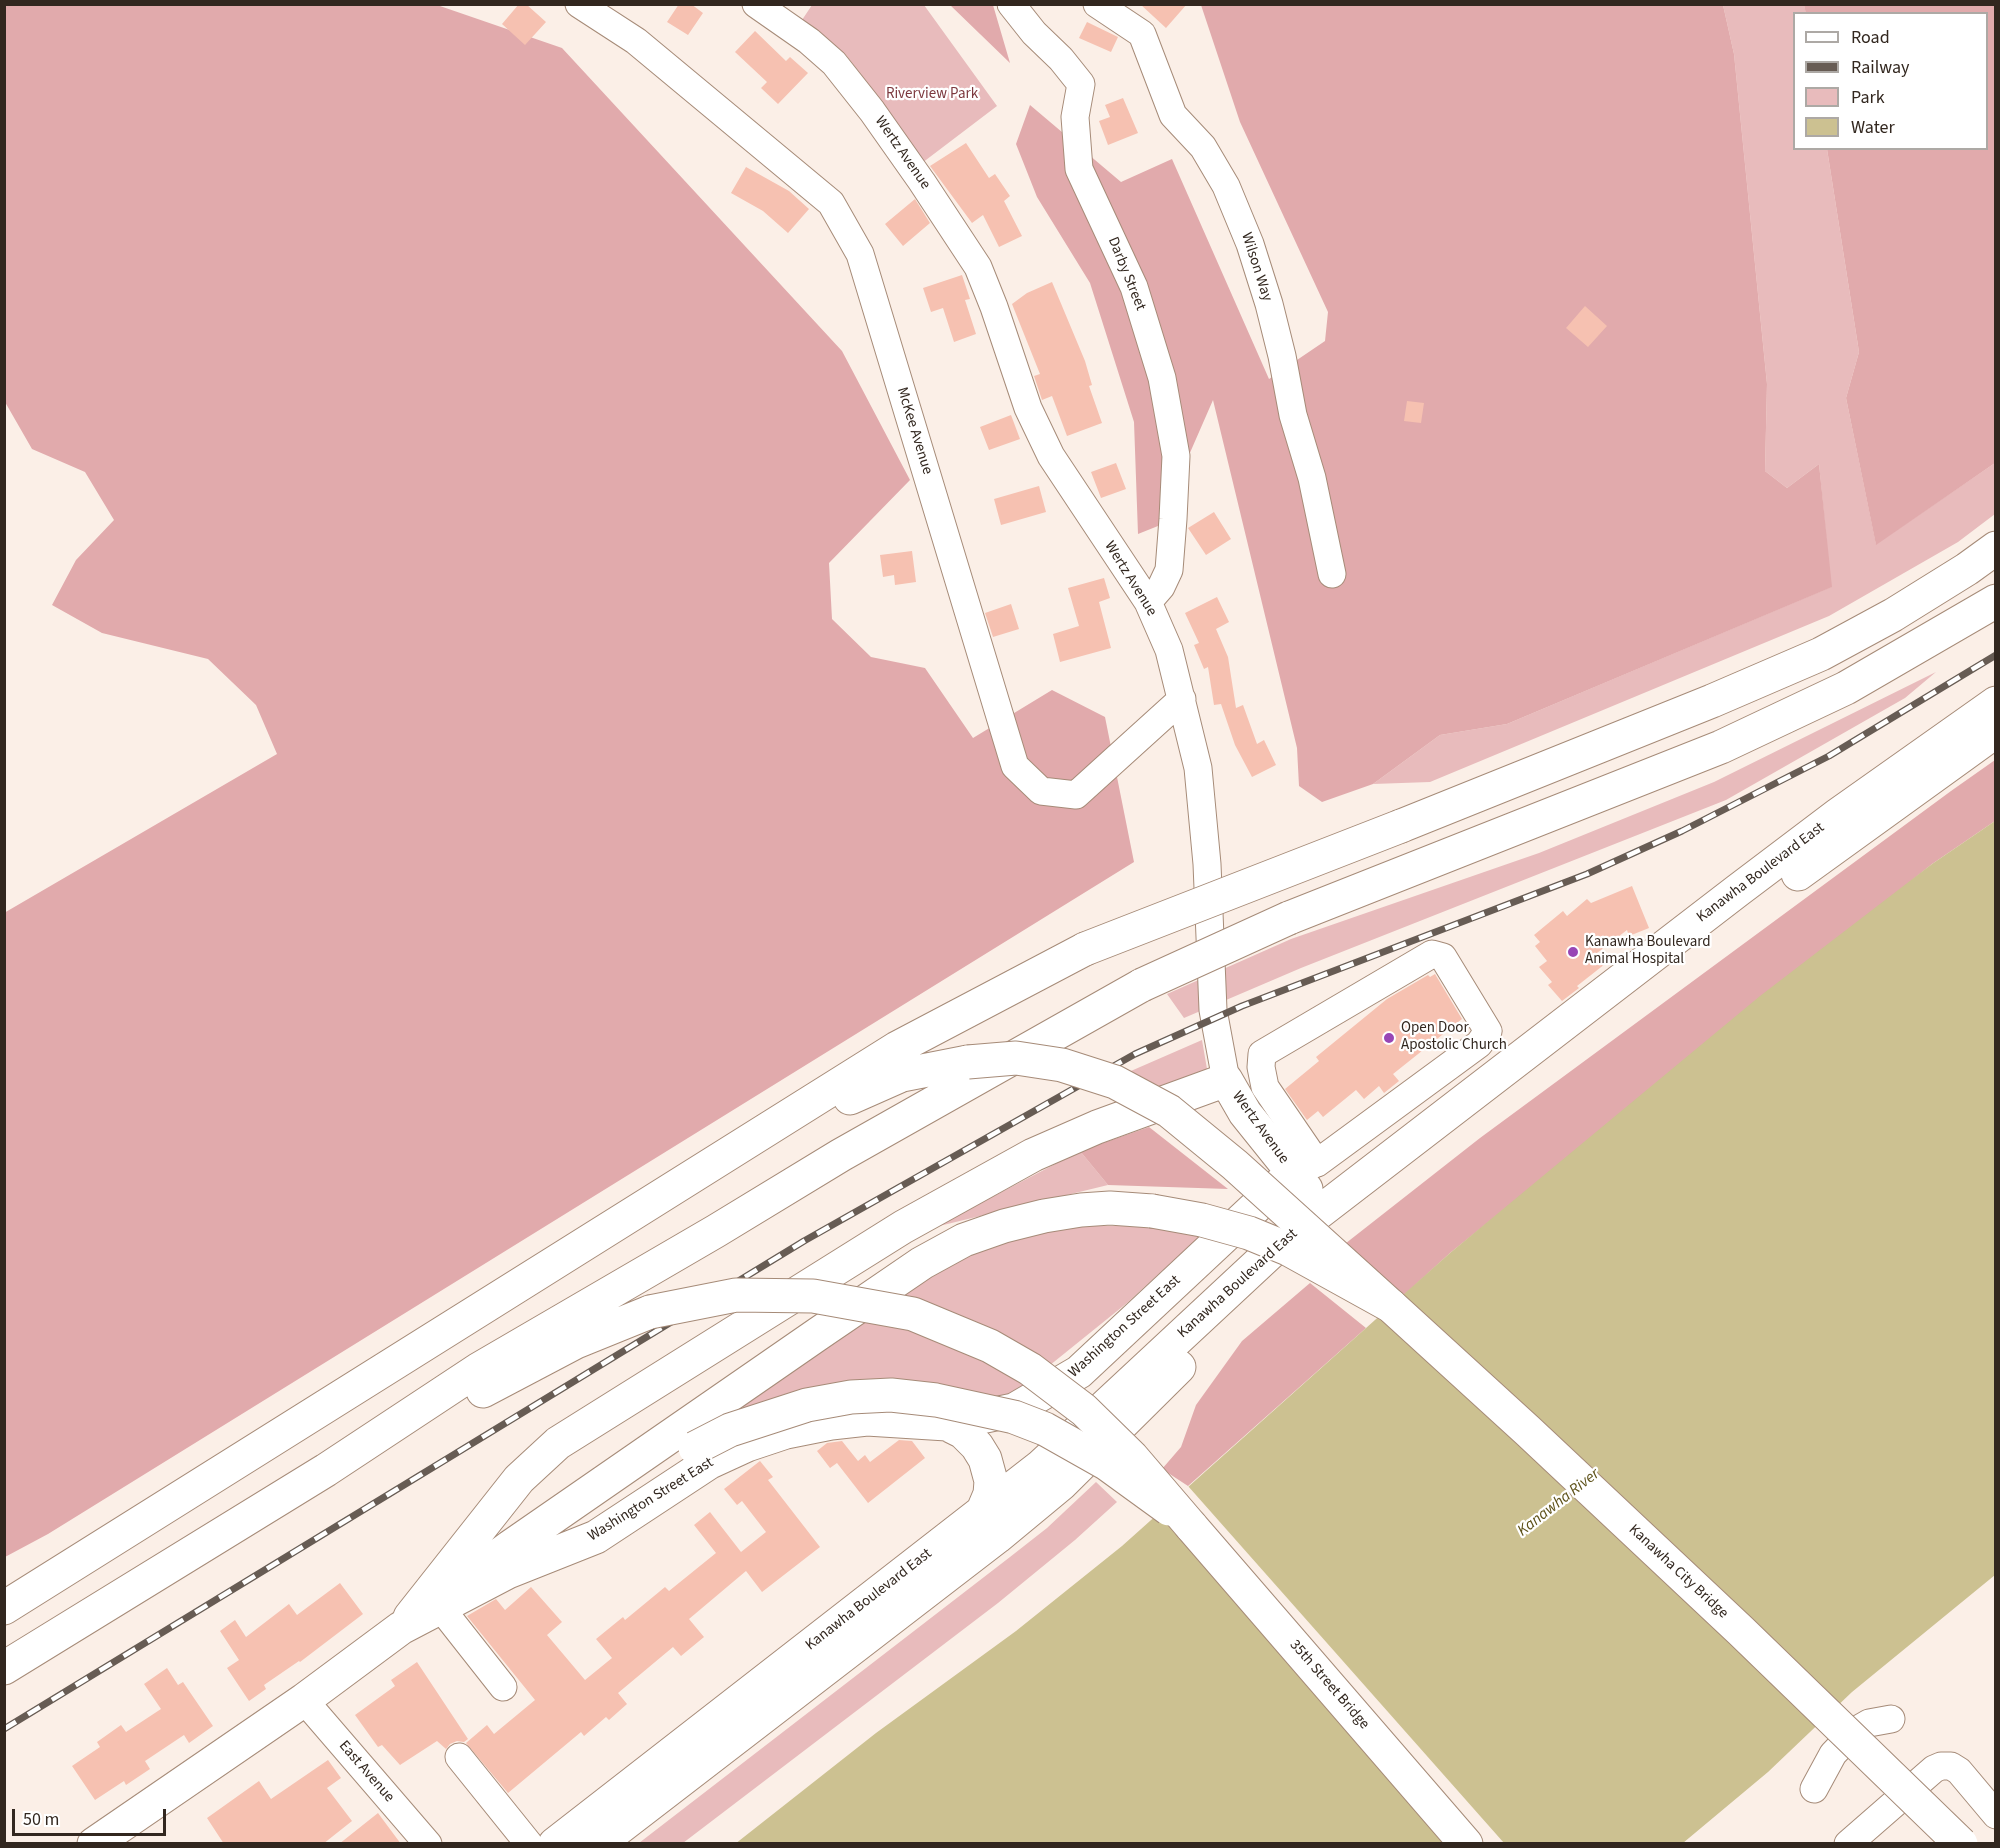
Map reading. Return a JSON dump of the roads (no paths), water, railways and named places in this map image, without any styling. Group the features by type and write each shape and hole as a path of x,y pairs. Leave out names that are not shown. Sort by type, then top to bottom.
{"main road":[{"path":"4,1608 897,1048 1085,949 1401,826 1712,701 1821,654 1893,615 1967,569 1995,548"},
{"path":"4,1668 326,1470 478,1369 716,1231 841,1155 1142,984 1289,918 1721,747 1846,688 1995,601"},
{"name":"Kanawha Boulevard East","path":"598,1844 935,1586 1061,1484 1329,1216 1746,884 1995,702"},
{"name":"Kanawha Boulevard East","path":"555,1844 1041,1466 1287,1237 1329,1216 1995,731"},
{"path":"720,1159 826,1108 902,1075 968,1062 1016,1058 1062,1065 1115,1082 1169,1111 1235,1165 1391,1306"},
{"path":"435,1601 519,1479 558,1443 903,1227 1033,1155 1097,1127 1226,1080"},
{"name":"Wertz Avenue","path":"1226,1080 1245,1113 1304,1168 1329,1216"},
{"name":"Washington Street East","path":"435,1601 596,1537 710,1462 786,1432 867,1419 947,1424 1014,1410 1079,1372 1304,1168"},
{"path":"94,1844 304,1700 510,1547 922,1263 964,1240 1004,1226 1044,1216 1110,1208 1152,1211 1202,1220 1249,1233 1288,1249 1391,1306"},
{"path":"326,1470 576,1342 650,1312 736,1295 813,1296 913,1314 990,1346 1030,1369 1084,1410 1132,1457 1191,1526"},
{"name":"Kanawha City Bridge","path":"1391,1306 1741,1631 1961,1844"},
{"path":"508,1572 695,1448 730,1430 807,1405 851,1397 891,1395 936,1400 1014,1416 1045,1429 1107,1464 1191,1526"},
{"path":"947,1424 963,1432 986,1459 991,1481 990,1494 982,1513"},
{"name":"35th Street Bridge","path":"1191,1526 1466,1844"}],"street":[{"name":"McKee Avenue","path":"579,4 636,41 831,203 860,254 1016,766 1041,791 1076,795 1182,699"},
{"name":"Wertz Avenue","path":"756,4 809,41 834,63 872,111 978,267 1028,408 1051,456 1148,602 1169,650 1198,768 1207,864 1214,1010 1226,1080"},
{"name":"Darby Street","path":"1011,4 1081,84 1075,117 1079,169 1134,287 1162,378 1176,456 1173,519 1169,570 1161,587 1148,602"},
{"name":"Wilson Way","path":"1097,4 1142,34 1173,115 1203,147 1226,186 1250,244 1282,356 1293,415 1312,478 1332,574"},
{"path":"1432,954 1443,957 1488,1031 1479,1044 1304,1168 1265,1087 1261,1067 1262,1054 1432,954"},
{"path":"435,1601 502,1687"},
{"name":"East Avenue","path":"304,1700 428,1844"},
{"path":"1814,1789 1833,1754 1855,1731 1869,1723 1892,1719"},
{"path":"459,1757 529,1844"},
{"path":"1848,1844 1934,1768 1941,1766 1951,1766 1959,1772 1995,1815"}],"water":[{"name":"Kanawha River","path":"1995,821 1995,1575 1852,1692 1768,1772 1683,1843 735,1844 876,1733 1016,1631 1122,1546 1450,1253 1760,996 1932,864"}],"railway":[{"path":"4,1729 804,1241 1135,1054 1242,1006 1587,874 1682,831 1829,756 1996,655"}],"place":[{"name":"Kanawha Boulevard Animal Hospital","path":"1573,952"},
{"name":"Open Door Apostolic Church","path":"1389,1038"}],"park label":[{"name":"Riverview Park","path":"932,95"}]}
